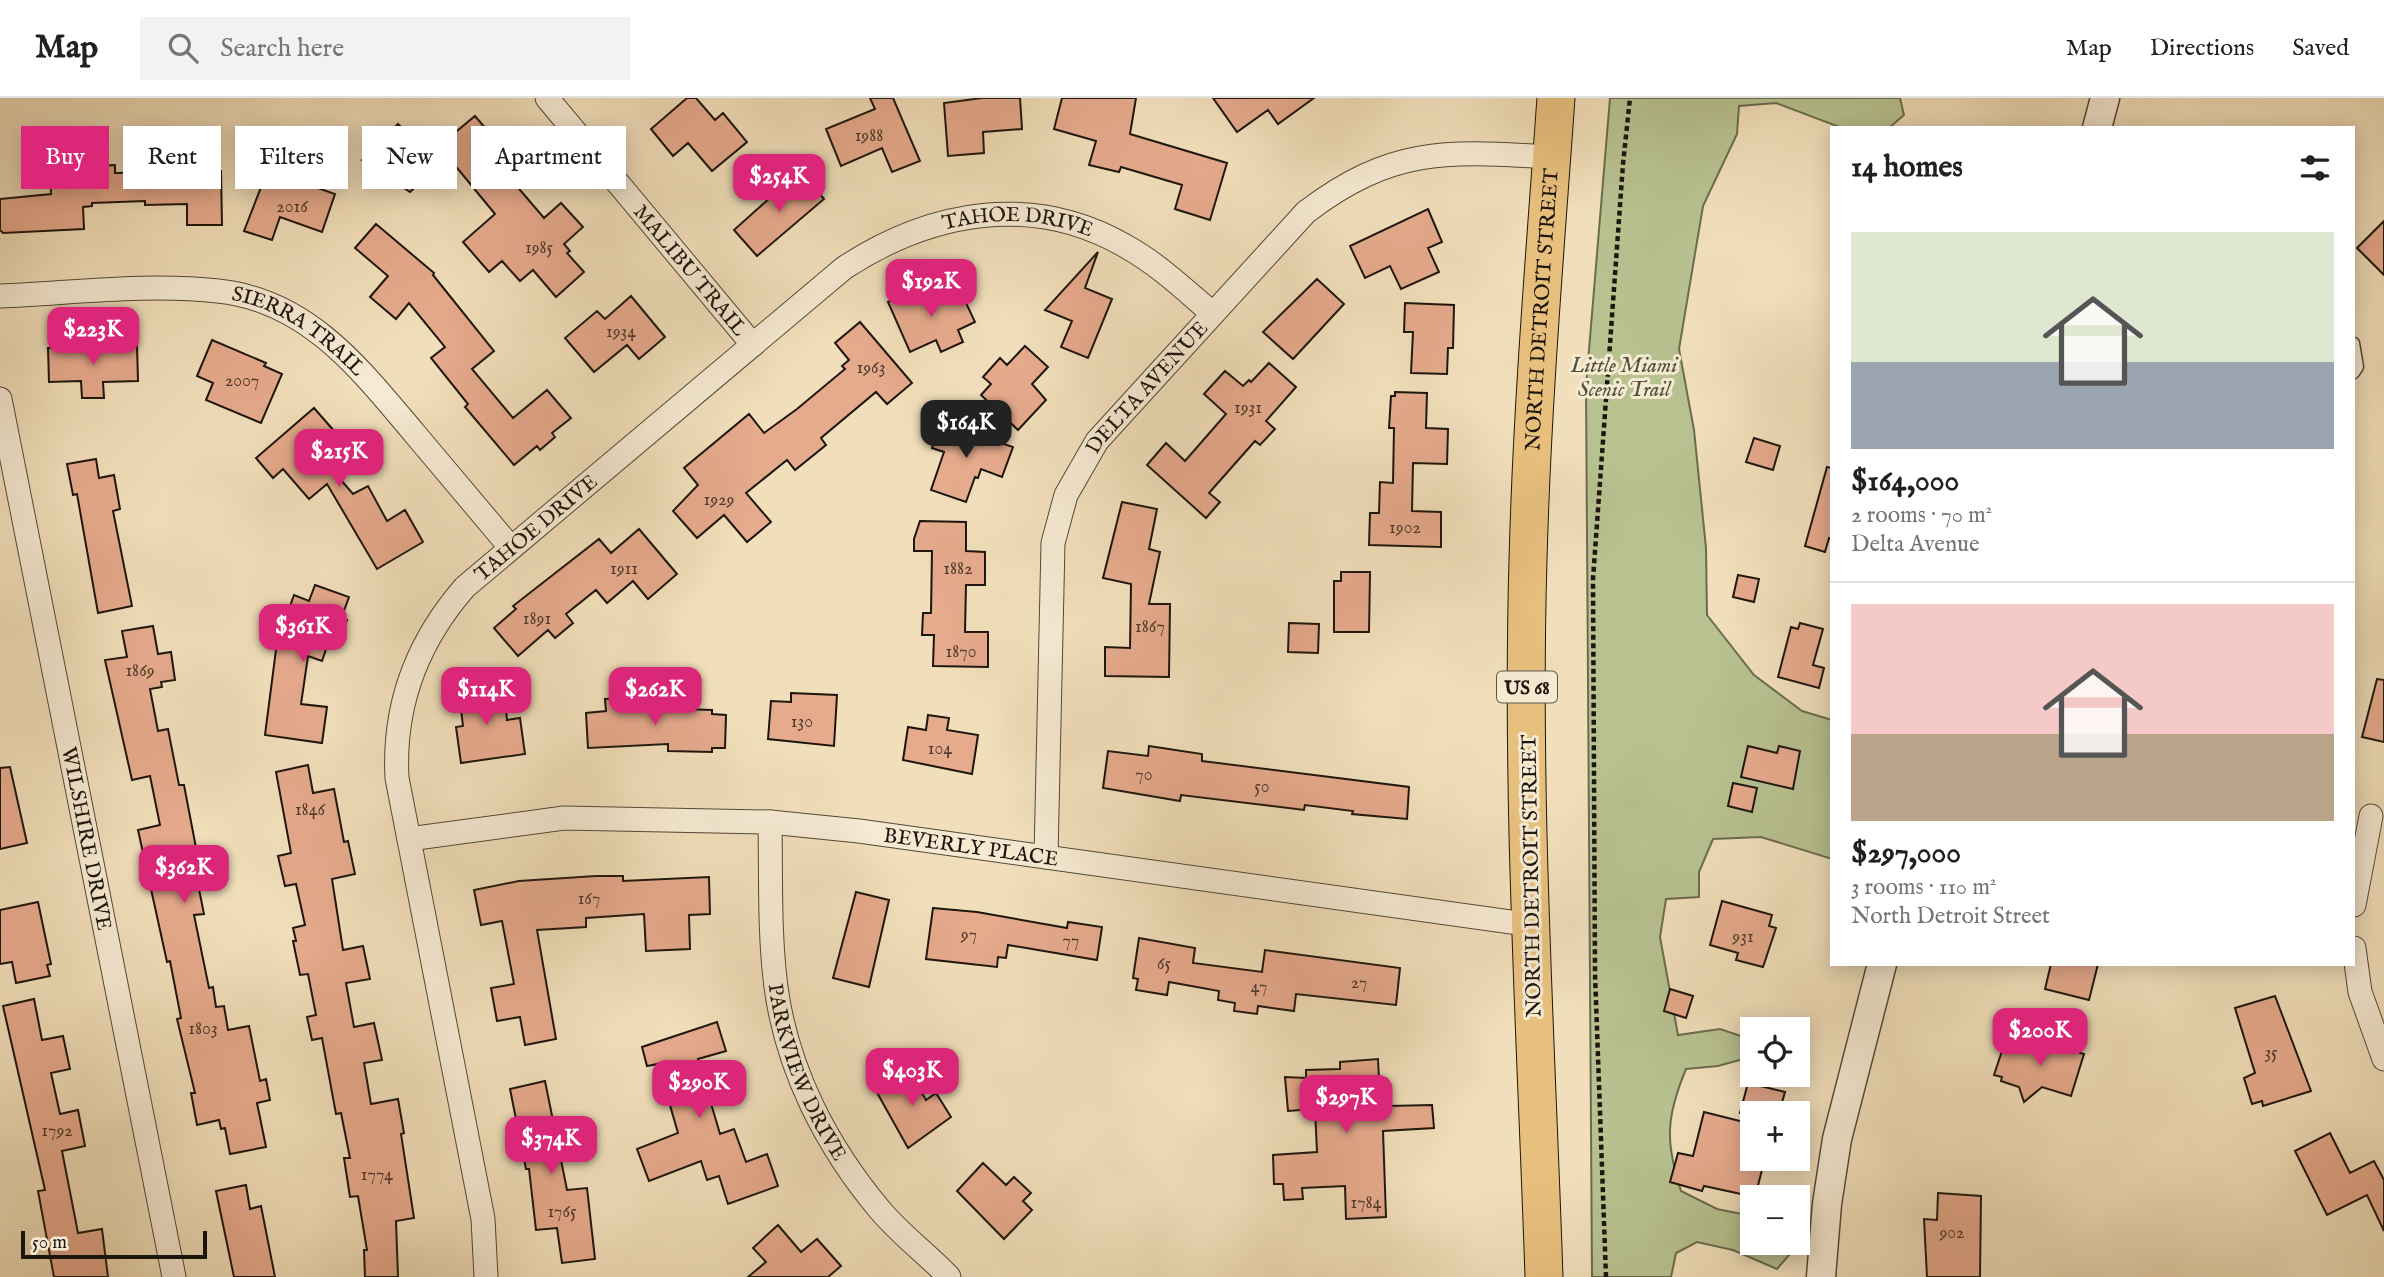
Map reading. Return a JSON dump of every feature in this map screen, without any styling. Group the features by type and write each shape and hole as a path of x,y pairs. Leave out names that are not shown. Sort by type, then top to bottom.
{"highway":[{"name":"NORTH DETROIT STREET","path":"1544,1277 1532,925 1527,694 1528,559 1538,354 1556,98"}],"street":[{"name":"MALIBU TRAIL","path":"547,98 753,345"},
{"path":"2098,126 2105,98"},
{"name":"DELTA AVENUE","path":"1046,857 1050,568 1059,515 1075,476 1097,441 1306,212 1364,174 1383,166 1443,153 1552,157"},
{"name":"TAHOE DRIVE","path":"486,1277 483,1219 409,839 396,754 399,717 409,677 424,643 446,608 465,587 510,548 844,268 876,248 930,225 983,215 1041,218 1101,235 1156,265 1212,313"},
{"name":"SIERRA TRAIL","path":"0,296 177,288 232,293 285,311 306,322 353,360 510,548"},
{"name":"WILSHIRE DRIVE","path":"0,399 174,1277"},
{"path":"2355,899 2370,816"},
{"name":"BEVERLY PLACE","path":"409,839 564,818 770,822 1046,857 1532,925"},
{"name":"PARKVIEW DRIVE","path":"770,822 777,989 789,1045 808,1099 850,1172 874,1202 949,1277"},
{"path":"2355,955 2360,992 2384,1059"},
{"path":"1821,1277 1827,1204 1837,1139 1881,966"}],"lane":[{"path":"2355,349 2358,366 2355,371"}],"path":[{"path":"1606,1277 1595,974 1593,579 1630,98"}],"green space":[{"name":"Little Miami Scenic Trail","path":"1610,98 1900,98 1904,115 1891,126 1837,126 1776,103 1739,106 1737,134 1703,206 1679,349 1694,430 1706,548 1707,615 1754,675 1802,711 1830,719 1830,858 1761,837 1713,839 1699,872 1699,897 1666,899 1660,937 1678,1035 1720,1029 1740,1036 1740,1060 1718,1066 1686,1069 1671,1116 1672,1158 1681,1191 1717,1209 1740,1214 1740,1253 1697,1242 1676,1253 1671,1277 1592,1277 1586,386"},
{"path":"1745,1255 1789,1255 1777,1269"}],"building":[{"path":"687,98 696,98 715,120 723,113 747,142 712,171 688,143 673,156 651,129"},
{"path":"870,98 893,98 920,161 892,172 882,148 841,166 826,129 875,109"},
{"path":"982,98 1020,98 1022,129 983,132 984,153 948,156 944,103"},
{"path":"1062,98 1136,98 1130,134 1227,163 1210,220 1175,209 1182,185 1121,167 1119,172 1089,165 1096,141 1054,129"},
{"path":"1213,98 1314,98 1278,124 1268,110 1237,132"},
{"path":"475,116 484,126 471,126 471,185 457,168 457,131"},
{"path":"109,165 115,165 115,173 123,173 123,189 221,189 221,171 222,225 187,225 187,204 145,205 145,201 92,203 92,206 83,207 84,229 3,233 0,230 0,199 51,194 51,189 109,189"},
{"path":"800,171 824,199 757,256 734,230"},
{"path":"260,189 321,189 335,194 322,232 280,217 272,240 244,231"},
{"path":"474,189 519,189 544,218 561,203 583,227 564,244 570,251 567,253 584,272 556,297 533,270 520,281 502,261 489,272 463,242 495,214"},
{"path":"1428,209 1442,242 1428,248 1439,272 1401,289 1390,266 1365,278 1350,246"},
{"path":"2384,221 2384,275 2357,248"},
{"path":"376,224 434,273 494,351 472,369 513,418 547,390 571,418 552,433 555,437 540,450 537,446 514,465 465,407 468,404 431,358 445,347 409,303 396,319 370,297 388,276 355,248"},
{"path":"1098,252 1085,288 1112,299 1088,358 1061,347 1072,321 1045,310"},
{"path":"1317,279 1344,304 1293,359 1263,332"},
{"path":"920,287 928,304 960,290 975,322 958,330 963,342 941,352 936,340 910,352 888,302"},
{"path":"631,296 665,337 639,359 627,345 594,372 565,338 597,311 605,319"},
{"path":"1405,303 1454,305 1453,348 1448,348 1447,374 1411,373 1413,332 1404,332"},
{"path":"860,322 912,383 887,404 876,392 821,438 826,445 795,470 787,460 746,493 771,522 747,542 724,515 697,538 673,511 698,485 684,468 749,414 764,433 797,409 845,369 842,366 849,360 835,343"},
{"path":"212,340 266,363 264,366 282,374 261,423 206,400 213,383 197,376"},
{"path":"137,345 138,381 103,382 104,398 82,398 81,381 49,382 48,348"},
{"path":"1025,346 1048,367 1032,384 1046,400 1018,430 981,395 991,384 983,377 1000,358 1007,365"},
{"path":"1269,363 1296,387 1266,421 1275,429 1260,445 1255,441 1209,493 1220,502 1206,518 1147,465 1166,443 1185,461 1226,414 1204,394 1225,371 1243,386 1249,380 1251,382"},
{"path":"1395,392 1427,393 1426,428 1448,429 1447,464 1413,463 1412,511 1441,512 1441,547 1369,545 1370,513 1379,513 1380,482 1393,483 1394,428 1389,428 1391,396 1395,396"},
{"path":"314,408 335,432 318,447 324,454 321,457 353,494 368,486 387,521 405,510 423,542 377,569 327,484 309,499 283,469 273,478 256,458"},
{"path":"940,422 1013,447 1002,477 981,469 978,478 975,477 966,502 931,490 944,452 932,448"},
{"path":"1754,438 1780,446 1773,470 1746,462"},
{"path":"96,459 99,478 114,475 120,509 113,511 132,606 98,613 77,494 73,495 67,464"},
{"path":"1827,467 1830,468 1830,538 1825,552 1805,546"},
{"path":"1122,502 1157,509 1149,549 1160,552 1149,604 1170,604 1169,677 1105,676 1105,647 1130,648 1131,584 1103,578"},
{"path":"920,521 966,522 966,551 985,552 985,585 966,585 965,632 988,632 988,667 933,666 934,635 922,635 923,613 931,613 932,551 914,551 914,539"},
{"path":"639,529 677,574 648,599 633,581 607,603 596,590 566,614 573,623 555,638 548,630 518,656 494,628 516,609 513,606 599,539 611,553"},
{"path":"1341,572 1370,572 1369,632 1334,632 1334,581 1341,581"},
{"path":"1738,575 1759,579 1754,602 1733,597"},
{"path":"315,585 349,597 341,619 347,620 338,644 329,641 322,661 308,656 301,704 327,707 322,743 265,735 277,642 294,595 309,601"},
{"path":"1289,623 1319,624 1318,653 1288,652"},
{"path":"1800,623 1823,629 1813,665 1824,668 1819,688 1778,677 1791,627 1798,629"},
{"path":"153,626 158,654 171,652 175,680 161,682 162,687 150,689 158,731 168,729 179,785 184,785 197,853 192,854 204,914 194,915 209,988 213,987 216,1007 224,1006 228,1030 249,1026 260,1081 266,1079 270,1100 257,1103 266,1147 230,1154 225,1128 221,1129 219,1120 197,1125 191,1093 195,1093 177,1019 181,1018 170,961 167,962 138,830 160,825 150,776 132,780 105,660 127,657 122,631"},
{"path":"2377,679 2384,680 2384,742 2362,737"},
{"path":"489,681 493,711 506,709 507,720 520,718 525,754 461,763 456,727 463,726 458,685"},
{"path":"791,693 837,695 834,746 768,739 771,701 791,702"},
{"path":"650,697 651,708 712,710 712,714 726,715 725,748 712,748 712,752 668,751 668,744 588,748 586,713 606,711 605,699"},
{"path":"928,715 949,718 947,730 978,735 972,774 903,760 908,727 926,730"},
{"path":"1149,746 1202,754 1202,761 1409,787 1407,819 1352,814 1353,811 1305,805 1304,810 1181,795 1180,801 1103,788 1108,751 1148,756"},
{"path":"1748,746 1777,753 1779,746 1800,751 1793,789 1741,777"},
{"path":"308,765 313,793 334,789 344,842 348,841 355,874 332,879 343,950 363,946 370,979 346,983 354,1027 374,1023 382,1060 364,1063 371,1104 398,1099 404,1133 401,1134 414,1218 396,1221 398,1277 365,1277 364,1250 367,1250 358,1196 350,1197 344,1158 350,1158 341,1113 336,1114 322,1038 312,1040 307,1017 316,1015 308,974 300,975 293,941 296,941 293,928 305,925 296,884 285,886 278,856 291,853 276,772"},
{"path":"10,767 27,843 0,849 0,768"},
{"path":"1733,783 1757,788 1752,812 1728,806"},
{"path":"623,876 623,881 709,877 710,914 689,915 690,949 646,951 644,914 586,918 586,927 537,930 556,1039 525,1045 520,1017 497,1021 491,988 514,984 502,921 481,925 474,890 519,881"},
{"path":"856,892 889,900 869,987 833,978"},
{"path":"1722,901 1772,915 1769,926 1776,928 1763,967 1736,960 1738,953 1710,945"},
{"path":"38,902 51,964 47,965 50,976 16,983 12,962 0,964 0,910"},
{"path":"933,908 977,912 1067,928 1068,922 1102,927 1097,960 1008,945 1006,958 998,957 997,967 926,959"},
{"path":"1139,938 1195,948 1193,963 1262,972 1265,950 1400,968 1396,1005 1296,994 1294,1011 1258,1006 1257,1014 1234,1011 1235,1003 1218,1000 1219,991 1169,982 1167,995 1136,990 1138,979 1133,978"},
{"path":"2051,966 2098,966 2089,1000 2045,989"},
{"path":"1670,989 1693,996 1686,1018 1664,1011"},
{"path":"2275,996 2311,1091 2263,1106 2262,1101 2252,1104 2244,1078 2255,1073 2235,1008"},
{"path":"34,999 42,1040 63,1036 70,1069 51,1073 60,1114 78,1110 85,1146 62,1151 78,1233 102,1229 108,1277 54,1277 38,1191 45,1190 3,1006"},
{"path":"717,1022 726,1051 698,1059 720,1134 734,1129 746,1162 767,1154 778,1186 728,1204 719,1176 707,1180 701,1161 649,1181 637,1149 678,1133 658,1064 647,1066 642,1047"},
{"path":"2027,1042 2046,1048 2047,1043 2059,1047 2060,1043 2081,1049 2080,1053 2084,1054 2071,1096 2042,1087 2024,1102 2019,1087 2001,1081 2002,1077 1994,1075 2004,1045 2024,1051"},
{"path":"1378,1059 1379,1080 1387,1079 1388,1106 1432,1105 1434,1128 1383,1131 1386,1217 1346,1219 1345,1186 1302,1188 1303,1199 1284,1200 1283,1184 1274,1184 1273,1155 1317,1152 1315,1109 1288,1111 1285,1077 1306,1078 1306,1070 1340,1069 1340,1062"},
{"path":"908,1069 926,1100 936,1093 951,1117 908,1148 875,1089"},
{"path":"545,1081 567,1190 587,1188 595,1259 562,1263 557,1228 536,1230 529,1169 526,1169 510,1089"},
{"path":"1747,1087 1764,1087 1785,1092 1782,1101 1743,1101"},
{"path":"1704,1112 1740,1121 1740,1171 1762,1171 1758,1185 1740,1185 1740,1194 1704,1186 1702,1191 1670,1182 1678,1153 1693,1156"},
{"path":"2330,1133 2350,1173 2374,1161 2384,1180 2384,1231 2367,1195 2327,1215 2295,1151"},
{"path":"983,1163 1006,1185 1014,1177 1031,1193 1023,1201 1032,1210 1004,1239 957,1191"},
{"path":"246,1185 250,1209 261,1206 275,1277 234,1277 216,1191"},
{"path":"1938,1193 1981,1196 1980,1277 1927,1277 1924,1219 1937,1220"},
{"path":"778,1225 801,1252 817,1239 841,1266 828,1277 748,1277 766,1262 753,1248"}]}
